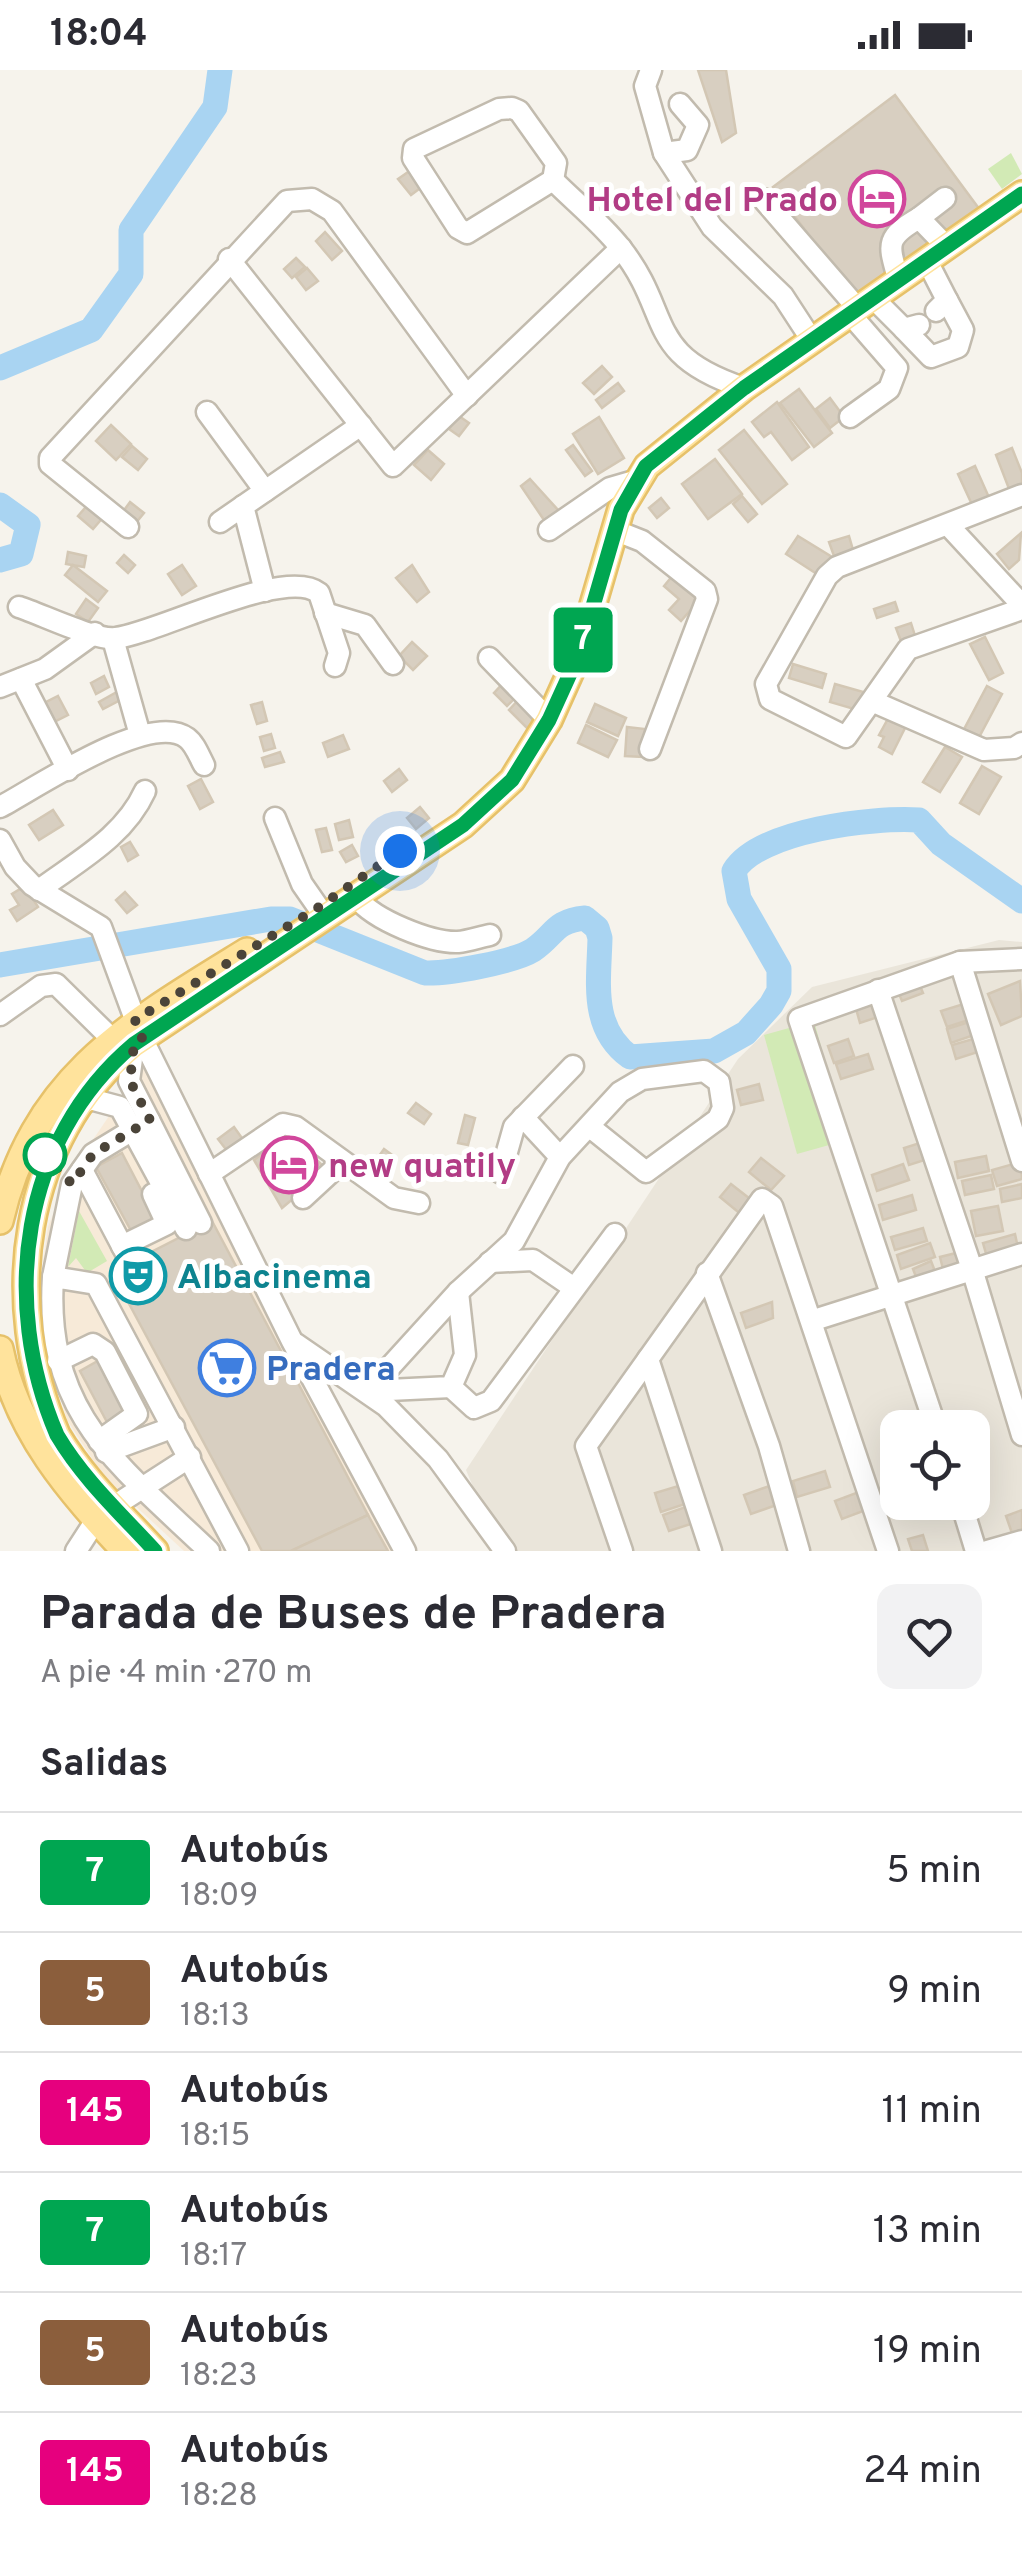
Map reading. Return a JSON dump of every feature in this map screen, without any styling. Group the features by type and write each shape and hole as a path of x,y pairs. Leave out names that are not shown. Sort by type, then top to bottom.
{"main road":[{"path":"0,1218 12,1179 40,1118 69,1079 131,1035 463,825 512,780 549,720 579,654 614,530 634,481 744,388 1022,194"},
{"path":"332,907 454,813 512,780"},
{"path":"125,1551 45,1414 26,1362 18,1322 16,1270 25,1209 42,1160 68,1116 131,1035"},
{"path":"0,1349 32,1437 105,1513 155,1551"}],"street":[{"path":"650,70 645,86 664,153 712,227 783,296 814,342"},
{"path":"664,153 687,150 694,140 698,125 680,104"},
{"path":"512,108 520,112 556,163 553,180 467,233 458,228 413,158 422,142 512,108"},
{"path":"553,180 621,248 675,352 705,375 744,388"},
{"path":"899,282 890,241 944,198"},
{"path":"763,199 862,308 897,368 888,389 850,417"},
{"path":"128,527 50,464 50,458 229,259 287,201 312,200 332,211 467,396"},
{"path":"862,308 926,316 937,254 919,218"},
{"path":"229,259 394,466 621,248"},
{"path":"207,412 264,490"},
{"path":"220,522 361,425"},
{"path":"549,530 610,488 634,481"},
{"path":"948,526 1022,607 908,649 853,732 838,736 770,699 766,684 826,576 837,567 1022,496"},
{"path":"243,506 266,591"},
{"path":"614,530 642,541 705,591 707,599 650,749"},
{"path":"0,687 45,669 104,636 266,591 313,589 339,653 335,666"},
{"path":"19,607 104,636"},
{"path":"325,613 364,625 392,664"},
{"path":"104,636 140,734"},
{"path":"489,658 549,720"},
{"path":"21,679 68,770"},
{"path":"874,702 984,750 1014,748 1022,743"},
{"path":"0,807 140,734 177,734 188,739 204,765"},
{"path":"38,890 116,834 135,812 145,791"},
{"path":"276,818 302,884 332,907 394,922 441,940 459,942 490,935"},
{"path":"0,840 7,873 90,916 101,927 116,960 131,1035 130,1081 142,1124 149,1157 193,1226 142,1124 120,1108 90,1099 68,1116"},
{"path":"930,1410 800,1019 960,962 1022,959"},
{"path":"960,962 1022,1161"},
{"path":"0,1015 41,986 56,984 131,1035 209,1174 275,1322 292,1342 368,1391 438,1459 505,1551"},
{"path":"878,990 972,1269 1022,1435"},
{"path":"500,1173 514,1126 573,1066"},
{"path":"368,1391 458,1292 528,1223 560,1157 620,1092 642,1078 704,1071 719,1082 723,1108 718,1119 646,1172 590,1127"},
{"path":"524,1117 560,1157"},
{"path":"142,1124 93,1154 72,1184 53,1277 50,1316 67,1393 103,1447 209,1551"},
{"path":"209,1174 283,1124 296,1127 394,1198 419,1203"},
{"path":"82,1170 126,1252 167,1224 140,1168 149,1157"},
{"path":"303,1198 342,1162"},
{"path":"622,1551 586,1446 758,1201 768,1201 814,1320 888,1551"},
{"path":"451,1386 465,1403 483,1408 615,1234"},
{"path":"814,1320 1022,1254"},
{"path":"490,1262 533,1260 574,1288"},
{"path":"707,1274 769,1446 800,1551"},
{"path":"53,1277 96,1284 238,1551"},
{"path":"451,1386 462,1370 465,1355 458,1292"},
{"path":"292,1342 320,1408 404,1551"},
{"path":"58,1361 93,1344 105,1352 136,1414 103,1447"},
{"path":"648,1359 704,1549"},
{"path":"368,1391 451,1386"},
{"path":"103,1447 174,1427"},
{"path":"76,1551 105,1513 190,1456"},
{"path":"967,1520 976,1551"},
{"path":"988,1551 1022,1541"}],"shaded area":[{"path":"999,940 1022,942 1022,1551 500,1551 466,1470 738,1059 812,987"},
{"path":"147,1060 401,1551 184,1551 104,1477 67,1420 47,1350 40,1285 48,1227 69,1175"}],"green space":[{"path":"1011,153 1022,174 1002,189 988,169"},
{"path":"814,1021 847,1140 797,1154 764,1035"},
{"path":"79,1211 107,1261 87,1273 76,1258 68,1267"}],"building":[{"path":"698,70 726,70 736,133 722,142"},
{"name":"Hotel del Prado","path":"895,95 980,210 854,296 773,187"},
{"path":"411,170 423,186 411,195 398,179"},
{"path":"325,232 342,251 332,260 316,241"},
{"path":"296,258 305,267 292,278 284,269"},
{"path":"307,268 318,281 306,290 296,277"},
{"path":"602,366 612,377 594,394 583,383"},
{"path":"618,383 624,391 602,408 596,400"},
{"path":"799,389 832,433 814,447 780,403"},
{"path":"830,398 844,417 830,428 816,409"},
{"path":"777,402 809,447 792,460 771,432 764,437 752,422"},
{"path":"459,416 469,423 459,436 449,429"},
{"path":"599,417 624,458 598,474 573,434"},
{"path":"111,425 131,444 116,460 96,441"},
{"path":"744,430 787,484 762,504 719,450"},
{"path":"573,445 592,471 585,476 566,450"},
{"path":"132,446 147,459 138,470 122,457"},
{"path":"1012,448 1022,473 1022,490 1011,494 996,455"},
{"path":"428,450 444,464 431,480 414,465"},
{"path":"715,459 742,494 708,519 682,484"},
{"path":"975,466 991,502 974,509 958,474"},
{"path":"530,479 559,511 544,520 521,486"},
{"path":"742,496 757,514 748,522 733,504"},
{"path":"661,498 669,508 657,518 649,508"},
{"path":"91,501 106,514 93,529 78,516"},
{"path":"130,502 144,513 135,524 122,513"},
{"path":"1021,533 1019,560 1009,569 997,554"},
{"path":"798,536 832,557 820,576 786,554"},
{"path":"849,536 853,550 834,556 829,542"},
{"path":"68,552 86,556 84,567 66,564"},
{"path":"124,555 135,565 128,573 117,563"},
{"path":"73,565 107,591 98,602 65,575"},
{"path":"182,565 196,586 182,595 168,574"},
{"path":"412,565 429,592 417,602 396,578"},
{"path":"674,574 701,598 681,621 669,610 679,599 664,586"},
{"path":"86,599 98,608 88,622 76,614"},
{"path":"895,602 898,611 877,618 874,609"},
{"path":"911,623 916,639 902,644 896,628"},
{"path":"985,637 1003,673 989,680 970,644"},
{"path":"412,642 427,656 413,670 399,656"},
{"path":"793,664 826,674 822,688 789,678"},
{"path":"104,676 109,687 96,694 91,683"},
{"path":"506,680 520,693 507,706 494,693"},
{"path":"835,684 867,693 861,711 830,702"},
{"path":"987,686 1002,694 977,741 962,733"},
{"path":"124,688 128,696 103,709 99,702"},
{"path":"58,696 68,715 52,723 42,704"},
{"path":"521,697 540,715 527,728 509,710"},
{"path":"262,702 267,721 257,724 251,705"},
{"path":"595,704 626,718 618,736 587,722"},
{"path":"889,717 906,726 892,754 879,747 884,737 879,735"},
{"path":"586,725 617,740 608,757 578,743"},
{"path":"627,727 645,729 643,757 625,756"},
{"path":"271,734 275,748 264,751 260,737"},
{"path":"343,735 349,749 328,757 323,743"},
{"path":"945,747 962,757 940,792 923,782"},
{"path":"280,752 284,762 265,767 262,758"},
{"path":"982,766 1001,777 979,814 960,803"},
{"path":"399,769 407,780 392,792 384,781"},
{"path":"201,779 213,802 200,809 188,786"},
{"path":"420,807 429,818 416,829 407,818"},
{"path":"53,810 63,825 39,840 29,825"},
{"path":"349,820 353,837 339,840 335,824"},
{"path":"326,828 332,850 322,852 316,830"},
{"path":"130,842 138,855 128,861 121,847"},
{"path":"352,845 358,856 346,862 340,852"},
{"path":"25,886 38,907 17,921 10,910 19,905 12,894"},
{"path":"125,892 137,905 127,913 116,900"},
{"path":"918,981 923,993 902,1001 897,989"},
{"path":"1020,981 1022,1016 1001,1025 988,994"},
{"path":"873,1000 878,1017 860,1023 855,1005"},
{"path":"970,1002 975,1018 947,1027 941,1011"},
{"path":"975,1020 980,1033 951,1043 947,1029"},
{"path":"980,1037 984,1050 956,1059 952,1045"},
{"path":"848,1039 854,1056 834,1063 828,1046"},
{"path":"868,1054 873,1069 841,1079 836,1064"},
{"path":"759,1084 763,1100 741,1105 737,1090"},
{"path":"416,1103 431,1114 424,1124 408,1113"},
{"path":"465,1115 475,1118 468,1145 458,1143"},
{"path":"234,1127 244,1141 228,1152 218,1139"},
{"name":"new quatily","path":"289,1133 327,1170 282,1208 254,1160"},
{"path":"926,1141 931,1158 909,1165 904,1148"},
{"path":"384,1149 395,1157 385,1171 374,1163"},
{"path":"474,1151 493,1155 491,1166 471,1161"},
{"path":"122,1153 158,1222 134,1236 96,1167"},
{"path":"986,1156 989,1171 958,1178 955,1162"},
{"path":"761,1158 784,1176 771,1190 749,1172"},
{"path":"1021,1162 1022,1179 997,1186 992,1170"},
{"path":"903,1164 909,1180 877,1191 872,1175"},
{"path":"991,1175 994,1189 965,1195 962,1181"},
{"path":"731,1184 754,1202 743,1216 720,1197"},
{"path":"1022,1184 1022,1198 1002,1202 1000,1189"},
{"path":"912,1195 916,1210 883,1220 879,1205"},
{"path":"998,1206 1003,1231 976,1236 971,1211"},
{"name":"Pradera","path":"212,1221 368,1515 291,1551 262,1551 112,1272"},
{"path":"923,1228 927,1241 895,1250 891,1237"},
{"path":"1015,1234 1018,1248 987,1257 983,1243"},
{"path":"930,1243 935,1257 901,1269 897,1255"},
{"path":"964,1251 968,1267 944,1273 940,1257"},
{"path":"931,1261 936,1274 918,1282 913,1269"},
{"path":"772,1302 773,1318 746,1328 741,1313"},
{"path":"103,1358 132,1416 109,1426 80,1371"},
{"path":"825,1471 830,1487 797,1497 793,1481"},
{"path":"685,1484 691,1502 661,1512 655,1493"},
{"path":"775,1484 782,1503 751,1514 744,1495"},
{"path":"864,1490 871,1508 842,1519 835,1501"},
{"path":"694,1504 700,1521 669,1531 663,1515"},
{"path":"1022,1510 1022,1532 1013,1536 1006,1516"},
{"path":"368,1515 388,1551 291,1551"},
{"path":"923,1535 928,1551 912,1551 908,1539"}],"waterway":[{"path":"0,368 91,330 131,274 131,230 215,107 220,70"},
{"path":"0,505 28,525 21,554 0,560"},
{"path":"0,965 290,919 425,973 435,973 511,959 533,950 561,925 585,918 597,928 600,938 603,1018 608,1032 630,1057 714,1051 746,1033 771,1005 779,991 779,969 739,899 734,871 767,845 847,824 919,820 941,844 1022,901"}],"bus line":[{"name":"7","path":"155,1551 67,1452 45,1414 26,1362 16,1298 18,1249 32,1186 59,1128 102,1072 134,1044 463,825 512,780 549,720 579,654 621,510 634,481 646,466 744,388 1022,194"}],"place":[{"name":"Hotel del Prado","path":"877,199"},
{"name":"new quatily","path":"289,1165"},
{"name":"Albacinema","path":"138,1276"},
{"name":"Pradera","path":"227,1368"}],"route":[{"path":"45,1155 72,1184 93,1154 150,1120 130,1081 134,1044 142,1038 135,1020 316,909 400,851"}]}
